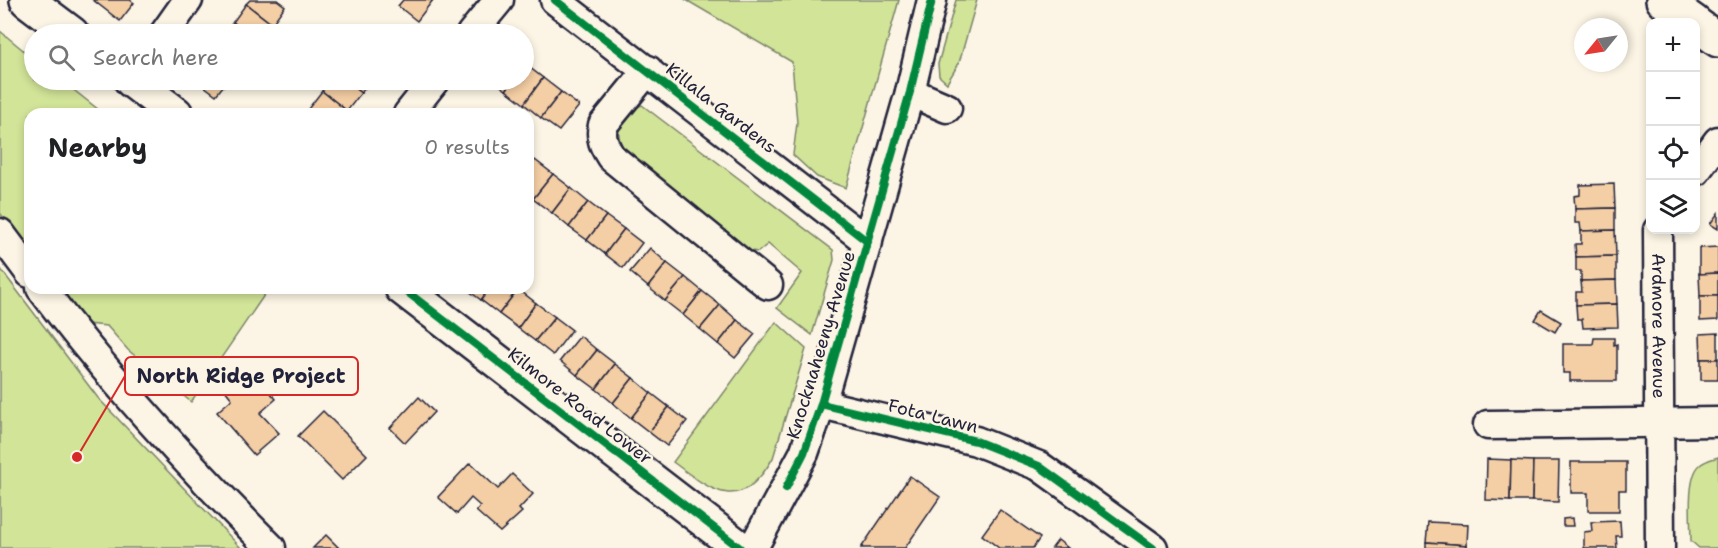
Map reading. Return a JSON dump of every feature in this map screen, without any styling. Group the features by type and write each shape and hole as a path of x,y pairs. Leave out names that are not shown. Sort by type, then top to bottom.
{"street":[{"path":"27,0 59,24"},
{"path":"171,24 188,0"},
{"path":"479,24 499,0"},
{"name":"Killala Gardens","path":"555,0 868,242"},
{"name":"Knocknaheeny Avenue","path":"753,548 804,453 822,404 910,92 932,0"},
{"path":"1663,0 1688,18"},
{"path":"1700,27 1718,40"},
{"name":"Killala Gardens","path":"648,70 603,125 601,134 603,145 611,158 768,285"},
{"path":"145,90 168,108"},
{"path":"413,108 427,90"},
{"path":"910,92 947,108"},
{"path":"1700,164 1718,141"},
{"path":"0,233 24,265"},
{"name":"Ardmore Avenue","path":"1658,234 1660,548"},
{"path":"46,294 93,356 218,495 271,548"},
{"name":"Kilmore Road Lower","path":"410,294 740,548"},
{"name":"Fota Lawn","path":"822,404 976,441 1039,466 1153,548"},
{"name":"Ardmore Avenue","path":"1488,425 1718,422"}],"green space":[{"path":"686,0 899,0 846,188 817,177 793,155 797,123 792,62"},
{"path":"956,0 977,0 959,63 947,83 939,76 938,64"},
{"path":"0,31 24,51 24,90 74,90 96,108 24,108 24,244 0,213"},
{"path":"642,105 833,250 834,260 812,335 777,308 802,273 768,244 758,252 751,251 623,148 619,134 621,122 629,112"},
{"path":"0,268 98,398 241,548 0,548"},
{"path":"63,294 265,294 191,402 128,350 107,326 86,324"},
{"path":"776,322 806,349 773,458 761,476 749,487 738,492 726,493 701,482 673,462"},
{"path":"1718,457 1718,548 1699,548 1691,541 1690,501 1693,480 1700,465"}],"building":[{"path":"93,0 130,0 134,3 120,21"},
{"path":"250,0 277,0 285,6 272,24 246,4"},
{"path":"403,0 433,0 417,21 398,6"},
{"path":"246,4 272,24 236,24 233,22"},
{"path":"534,71 543,78 524,104 506,90 534,90"},
{"path":"543,78 561,92 541,118 534,112 534,108 529,108 524,104"},
{"path":"209,90 220,90 216,95"},
{"path":"357,90 361,93 349,108 343,108 322,91"},
{"path":"322,91 343,108 309,108"},
{"path":"561,92 579,106 559,131 541,118"},
{"path":"534,161 553,174 534,198"},
{"path":"553,174 571,188 552,213 534,198"},
{"path":"1614,184 1615,208 1575,209 1574,196 1580,195 1580,185"},
{"path":"571,188 588,202 569,227 552,213"},
{"path":"588,202 606,216 587,240 569,227"},
{"path":"1615,208 1615,230 1581,231 1580,223 1575,223 1575,209"},
{"path":"1718,213 1718,229 1710,224"},
{"path":"606,216 624,229 605,254 587,240"},
{"path":"624,229 642,243 623,268 605,254"},
{"path":"1615,230 1616,256 1576,257 1575,244 1581,244 1581,231"},
{"path":"1718,247 1718,273 1699,274 1699,248"},
{"path":"650,248 667,263 648,287 630,272"},
{"path":"1616,256 1616,280 1581,281 1581,271 1576,271 1576,257"},
{"path":"667,263 685,277 665,301 648,287"},
{"path":"1718,273 1718,296 1700,296 1699,274"},
{"path":"685,277 702,291 683,315 665,301"},
{"path":"1616,280 1617,304 1576,305 1576,292 1582,292 1581,281"},
{"path":"702,291 720,305 700,329 683,315"},
{"path":"473,294 486,294 481,300"},
{"path":"486,294 514,294 499,314 481,300"},
{"path":"514,294 524,294 536,303 518,328 499,314"},
{"path":"1700,296 1718,296 1718,320 1700,321"},
{"path":"536,303 555,317 535,341 518,328"},
{"path":"1617,304 1618,327 1583,328 1582,319 1577,319 1576,305"},
{"path":"720,305 737,320 718,344 700,329"},
{"path":"1541,310 1561,322 1555,332 1535,320"},
{"path":"555,317 572,330 553,355 535,341"},
{"path":"737,320 755,334 735,358 718,344"},
{"path":"1718,333 1718,359 1701,359 1700,334"},
{"path":"580,336 597,350 577,375 560,361"},
{"path":"1594,338 1614,338 1614,345 1617,344 1617,381 1570,381 1570,373 1563,373 1563,344 1593,344"},
{"path":"597,350 615,364 596,389 577,375"},
{"path":"1701,359 1718,359 1718,380 1701,380"},
{"path":"615,364 633,378 613,403 596,389"},
{"path":"249,368 276,399 260,413 279,433 254,455 217,412 232,399 225,390"},
{"path":"633,378 651,393 631,418 613,403"},
{"path":"651,393 669,407 649,432 631,418"},
{"path":"419,397 434,412 405,443 390,428"},
{"path":"669,407 687,421 667,446 649,432"},
{"path":"323,411 367,455 342,480 298,436"},
{"path":"1487,459 1511,460 1510,501 1486,500"},
{"path":"1511,460 1533,461 1532,501 1510,501"},
{"path":"1533,461 1559,461 1558,502 1532,501"},
{"path":"1571,462 1626,462 1626,490 1619,490 1619,511 1588,511 1588,493 1571,493"},
{"path":"470,463 498,489 512,474 533,494 519,509 522,512 500,532 476,511 480,506 471,498 457,514 438,497"},
{"path":"910,476 940,497 905,548 861,548"},
{"path":"1000,510 1040,538 1033,548 999,548 982,535"},
{"path":"1572,518 1573,526 1563,526 1563,519"},
{"path":"1620,521 1621,536 1616,536 1617,548 1584,548 1584,532 1592,531 1591,522"},
{"path":"1428,522 1468,524 1467,545 1426,542"},
{"path":"326,535 339,548 313,548"},
{"path":"1058,540 1068,548 1052,548"},
{"path":"1426,542 1467,545 1467,548 1426,548"}],"cycle path":[{"path":"555,0 868,242"},
{"path":"786,488 804,453 821,404 910,92 932,0"},
{"path":"410,294 740,548"},
{"path":"821,404 976,441 1039,466 1153,548"}],"place":[{"name":"North Ridge Project","path":"77,457"}]}
